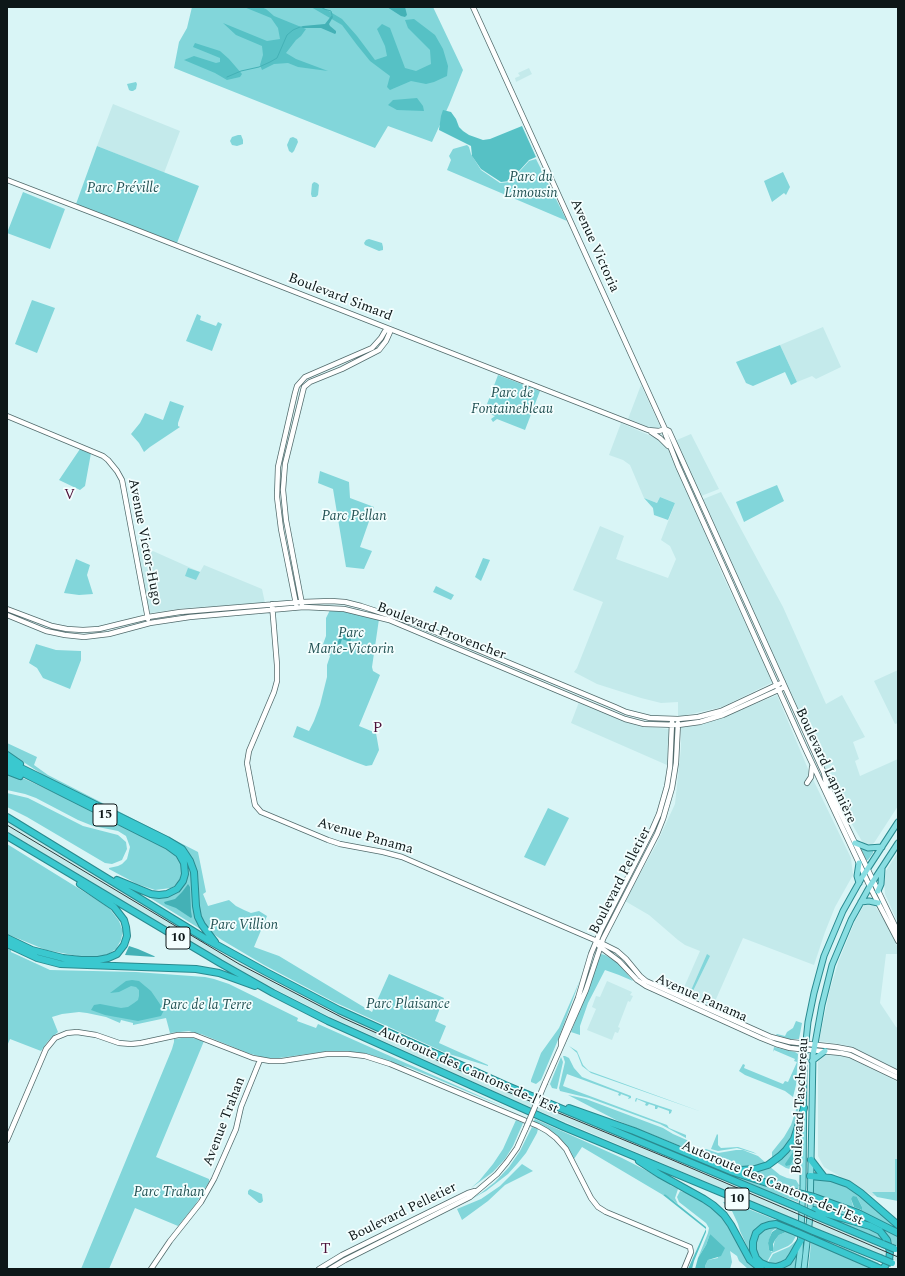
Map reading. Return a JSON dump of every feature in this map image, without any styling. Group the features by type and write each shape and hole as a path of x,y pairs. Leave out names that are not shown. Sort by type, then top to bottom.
{"highway":[{"path":"7,755 32,773"},
{"path":"7,760 167,840 182,849 190,861 194,872 196,906 199,919 217,945"},
{"path":"7,766 48,786"},
{"path":"7,771 48,786"},
{"name":"15","path":"48,786 171,847 182,858 185,870 184,879 177,889 167,894 159,895 146,892 99,873"},
{"name":"10","path":"7,817 99,873"},
{"name":"10","path":"7,836 46,860"},
{"path":"7,938 42,953 63,958 81,960 108,958 117,954 124,945 127,936 127,929 124,920 117,911 46,860"},
{"name":"Autoroute des Cantons-de-l'Est","path":"46,860 273,993 328,1021 528,1112 895,1264"},
{"name":"Autoroute des Cantons-de-l'Est","path":"99,873 217,945 350,1016 466,1068 814,1213 896,1250"},
{"path":"7,944 32,956 60,964 188,968 207,970 229,976 273,993"},
{"path":"549,1103 579,1111 621,1126 708,1162 759,1181 858,1212 898,1233"},
{"path":"708,1162 741,1170 755,1169 768,1165 784,1153 792,1142 804,1108"},
{"path":"626,1152 659,1174 713,1205 724,1215 731,1225 748,1258 761,1269"},
{"path":"811,1160 824,1176"},
{"path":"807,1175 824,1176 839,1180 855,1188 898,1225"},
{"path":"801,1240 788,1262 776,1267 761,1263 756,1258 753,1250 753,1242 756,1233 767,1225 776,1224 880,1268 889,1260 890,1252 887,1240 880,1231 870,1226 814,1213"},
{"path":"813,1231 846,1254"}],"main road":[{"name":"Boulevard Taschereau","path":"804,1269 809,1224 803,1079 805,1047 811,1005 824,956 839,920 858,883 898,822"},
{"path":"855,843 868,848 882,847"},
{"name":"Boulevard Taschereau","path":"798,1269 807,1175 811,1160 812,1061 822,1005 832,965 846,932 870,886 898,843"},
{"path":"858,883 857,876 859,863"},
{"path":"878,891 881,884 882,868"},
{"path":"861,902 869,901 878,903"},
{"path":"812,1061 825,1051"}],"street":[{"name":"Avenue Victoria","path":"473,7 665,429 664,433 670,449 737,597"},
{"name":"Boulevard Simard","path":"7,180 124,224 648,430 659,431 665,429"},
{"path":"303,607 286,520 283,490 284,469 304,387 310,382 342,369 379,350 386,341 390,332 389,329"},
{"path":"296,608 281,529 277,497 278,467 297,386 305,377 372,348 385,331 389,329"},
{"name":"Avenue Victor-Hugo","path":"7,416 102,456 108,460 117,471 122,480 150,623"},
{"name":"Avenue Victoria","path":"665,429 669,430 742,594"},
{"path":"648,430 660,438 670,449"},
{"name":"Boulevard Lapinière","path":"742,594 824,773 826,783 898,932"},
{"name":"Boulevard Lapinière","path":"737,597 812,765 898,942"},
{"name":"Boulevard Provencher","path":"7,608 38,621 67,629 83,630 99,629 148,617 189,611 296,602 345,602 382,612 416,624 626,712 675,722"},
{"name":"Avenue Panama","path":"272,604 277,665 276,681 274,692 249,750 247,763 255,805 261,812 340,844 402,857 617,951 643,979 656,986 771,1037 805,1047 814,1047"},
{"name":"Boulevard Provencher","path":"7,615 46,631 84,637 109,634 150,623 190,617 303,607 344,609 389,620 625,719 644,724 675,722 721,711 784,685"},
{"path":"189,611 190,617"},
{"name":"Boulevard Pelletier","path":"330,1269 345,1260 464,1201 497,1174 508,1162 517,1148 586,990 598,943 612,908 652,830 658,814 667,786 675,722"},
{"name":"Boulevard Pelletier","path":"598,943 657,834 668,805 676,763 675,722"},
{"path":"807,783 811,777 812,765"},
{"path":"667,786 672,788"},
{"path":"7,1140 44,1051 53,1040 64,1034 74,1032 96,1034 119,1042 131,1044 178,1035 192,1035 204,1038 260,1060 278,1061 316,1055 354,1054 394,1065 542,1128 555,1137 566,1149 591,1198 598,1207 606,1212 690,1247 691,1252 684,1269"},
{"path":"814,1047 834,1046 852,1050 898,1073"},
{"path":"814,1047 825,1051 850,1055 898,1078"},
{"name":"Avenue Trahan","path":"151,1269 170,1241 202,1200 214,1179 236,1129 241,1107 260,1060"},
{"name":"Boulevard Pelletier","path":"319,1269 342,1255 468,1193 477,1190"}],"shaded area":[{"path":"244,7 261,7 266,9 274,16 306,29 286,53 296,59 328,71 298,67 288,63 274,64 262,70 260,65 263,55 262,46 236,35 223,23 267,41 280,39 278,28 271,18"},
{"path":"311,7 322,7 342,19 375,60 387,56 385,46 377,29 382,24 390,28 405,68 416,71 431,64 430,50 408,28 405,20 414,19 435,35 443,49 448,66 447,76 426,84 411,81 390,90 387,87 390,76 370,61 342,25"},
{"path":"387,7 405,7 407,15 405,17 401,16"},
{"path":"332,15 333,17 329,24 336,31 335,34 321,28 300,27 325,24"},
{"path":"195,43 220,51 242,74 240,77 227,80 215,73 184,60 194,56 216,63 220,62 220,58 193,47"},
{"path":"529,68 532,74 516,82 515,78 520,76 518,73"},
{"path":"417,98 423,106 424,111 397,110 388,105 393,100"},
{"path":"113,104 180,131 164,173 97,146"},
{"path":"443,110 451,112 459,127 463,131 483,140 490,139 522,126 536,157 529,160 510,181 501,182 481,169 472,156 471,146 439,130"},
{"path":"823,327 841,367 816,379 812,376 797,382 780,345"},
{"path":"641,385 660,428 651,428 628,419"},
{"path":"621,423 660,440 665,445 691,434 719,489 691,500 723,576 773,682 722,707 678,717 678,702 661,703 641,698 597,684 574,672 577,668 603,602 573,590 600,526 624,536 616,559 668,578 676,559 670,546 661,540 675,503 660,497 657,503 644,498 630,465 623,460 609,455"},
{"path":"721,492 783,607 826,704 842,695 865,737 853,742 859,759 855,761 860,776 898,759 898,806 874,843 871,845 863,843 849,819 800,717 701,500"},
{"path":"135,543 200,572 204,565 262,589 265,603 186,608 150,613"},
{"path":"342,632 352,637 350,642 342,639 340,645 337,644"},
{"path":"898,670 898,723 895,724 874,681"},
{"path":"777,695 808,769 851,858 853,875 835,907 814,965 743,938 713,1006 682,992 700,951 685,945 649,915 625,901 656,845 675,804 681,748 681,727 699,725"},
{"path":"579,702 623,721 639,726 669,729 667,765 571,723"},
{"path":"7,821 217,949 328,1008 502,1088 898,1255 898,1262 518,1102 328,1016 225,962 7,832"},
{"path":"898,852 898,923 885,894 884,881 886,871"},
{"path":"188,884 190,887 191,918 176,908 165,904 164,902 175,899"},
{"path":"870,904 875,906 886,923 898,948 898,954 886,954 880,1003 898,1028 898,1070 856,1049 845,1045 819,1041 830,989 839,960 855,921 864,905"},
{"path":"129,946 138,949 155,957 125,955"},
{"path":"126,981 139,981 151,991 164,1010 161,1016 138,1021 105,1015 91,1010 94,1005 100,1004 121,1008 128,1007 134,1003 138,1000 139,996 139,990 136,987 131,986 119,992 110,993"},
{"path":"607,981 632,992 630,995 633,996 630,1002 628,1001 618,1027 620,1028 618,1033 615,1032 612,1040 587,1030 596,1009 592,1007 596,996 600,997"},
{"path":"828,1053 850,1058 898,1082 898,1176 895,1192 873,1196 824,1167 818,1156 818,1062 819,1058"},
{"path":"793,1152 795,1153 794,1159 790,1165 786,1166 785,1164"},
{"path":"665,1194 706,1227 706,1229 663,1195"},
{"path":"853,1196 857,1197 862,1210 854,1207 851,1199"},
{"path":"726,1203 731,1203 738,1209 730,1211 727,1208"},
{"path":"778,1228 786,1232 779,1235 773,1244 773,1251 770,1251 768,1243 769,1239 772,1232"},
{"path":"706,1229 692,1269 688,1269"},
{"path":"710,1234 725,1248 721,1256 708,1260 705,1266 706,1269 695,1269 698,1258 706,1245"}],"green space":[{"path":"192,7 433,7 463,70 432,142 388,126 375,148 174,68 179,42 187,28"},
{"path":"136,82 136,89 133,91 129,90 127,84"},
{"path":"241,135 243,144 237,146 232,145 230,141 232,137"},
{"path":"293,137 297,139 298,142 292,153 289,151 287,145 290,138"},
{"name":"Parc du Limousin","path":"467,145 481,170 500,183 510,182 529,161 536,159 567,221 447,170 451,160 449,156 453,149"},
{"name":"Parc Préville","path":"97,146 199,186 177,243 76,204"},
{"path":"783,172 790,187 786,195 784,193 772,202 764,181"},
{"path":"314,182 319,185 318,195 316,197 312,197 312,184"},
{"path":"23,192 65,209 50,249 7,233"},
{"path":"369,239 382,243 383,250 379,251 365,245 364,243 366,240"},
{"path":"32,300 55,308 37,353 15,344"},
{"path":"197,314 201,316 200,320 216,326 218,322 222,324 212,351 186,341"},
{"path":"780,345 797,382 791,385 785,372 753,386 746,383 736,362"},
{"name":"Parc de Fontainebleau","path":"498,375 540,391 525,430 497,419 493,422 491,419 495,416 484,412"},
{"path":"170,401 184,406 178,423 178,426 180,427 144,452 139,443 131,434 140,423 145,413 163,420"},
{"path":"80,449 91,453 85,486 80,490 59,480"},
{"name":"Parc Pellan","path":"320,471 349,482 350,498 374,507 360,547 372,551 364,569 346,567 333,489 318,483"},
{"path":"777,485 784,501 744,522 736,502"},
{"path":"660,497 675,503 668,520 654,515 653,508 644,498 657,503"},
{"path":"483,558 490,560 481,581 475,577"},
{"path":"76,559 90,565 87,575 93,594 79,595 64,593"},
{"path":"188,568 200,572 196,580 185,576"},
{"path":"436,586 454,595 451,600 433,592"},
{"name":"Parc Marie-Victorin","path":"331,608 379,619 372,667 373,671 380,675 359,726 376,733 379,750 372,765 366,766 293,737 297,726 309,731 320,705 327,677 327,665 330,656 322,647 326,636 326,618"},
{"path":"36,644 56,650 81,651 81,660 70,689 43,678 37,668 29,663"},
{"path":"7,743 37,757 34,765 48,775 198,852 206,892 203,894 208,906 229,900 236,906 251,913 259,911 267,916 254,947 279,956 372,1012 389,974 444,998 435,1021 446,1026 439,1043 488,1066 446,1053 334,1002 264,965 222,940 212,933 200,917 192,858 179,844 43,775 7,751"},
{"path":"7,774 25,779 72,801 167,849 176,855 180,861 182,870 180,879 171,888 155,890 137,884 109,869 122,864 127,859 130,847 126,836 118,831 93,826 78,820 36,798 7,790"},
{"path":"7,793 28,798 83,826 118,835 126,842 127,849 122,860 112,864 105,863 27,817 7,807"},
{"path":"548,808 569,818 545,866 524,857"},
{"path":"7,844 110,909 119,921 123,931 121,940 116,949 101,956 78,956 46,950 7,934"},
{"path":"860,847 873,850 873,853 868,860 866,860"},
{"path":"184,857 191,866 202,930 147,896 148,894 155,896 183,885"},
{"name":"Parc de la Terre","path":"7,948 11,950 11,952 50,970 136,972 214,979 229,984 298,1018 297,1021 316,1028 318,1024 509,1109 408,1067 403,1066 479,1099 371,1055 354,1052 329,1051 279,1058 265,1058 248,1053 201,1034 192,1033 189,1031 170,1033 166,1018 133,1025 133,1023 121,1020 120,1023 106,1017 87,1013 79,1012 62,1014 52,1017 58,1032 48,1041 41,1051 10,1039 7,1046"},
{"path":"601,954 618,963 633,981 605,970 588,1003 580,1026 580,1035 571,1032 587,992 599,955"},
{"path":"707,954 710,956 690,997 681,994 683,993 689,995"},
{"path":"580,980 558,1040 541,1080 536,1084 531,1082 541,1053 559,1028"},
{"path":"796,1021 802,1023 799,1039 789,1039 776,1035 785,1036 787,1032 793,1028"},
{"name":"Parc Trahan","path":"189,1037 204,1041 156,1157 209,1179 209,1182 195,1205 178,1226 135,1208 109,1269 81,1269 172,1049 174,1039"},
{"path":"569,1046 577,1051 583,1065 589,1071 702,1112 591,1073 582,1066 577,1053"},
{"path":"774,1047 798,1054 796,1085 793,1097 785,1091 745,1075 739,1071 743,1064 745,1065 744,1068 783,1084 785,1081 788,1082 797,1062 794,1061 795,1059 774,1050 773,1052"},
{"path":"563,1056 569,1058 574,1068 582,1077 631,1096 631,1098 628,1099 629,1097 621,1094 620,1096 618,1095 619,1093 567,1074 563,1086 667,1125 669,1128 686,1135 686,1138 660,1124 589,1098 560,1091 559,1088 565,1062"},
{"path":"561,1057 563,1062 557,1089 552,1088 550,1084"},
{"path":"799,1090 798,1115 792,1136 785,1148 772,1158 772,1152 791,1125 798,1104 797,1098"},
{"path":"568,1095 586,1099 663,1128 689,1141 693,1151 616,1120"},
{"path":"636,1098 672,1110 671,1113 669,1114 669,1111 658,1107 655,1109 655,1106 649,1104 647,1106 645,1105 646,1103 637,1099 636,1102"},
{"path":"535,1119 622,1158 671,1183 670,1185 678,1189 675,1198 678,1204 665,1194 663,1195 582,1147 574,1159 563,1142 552,1132 533,1122"},
{"path":"516,1120 523,1123 513,1146 505,1159 493,1172 471,1188 493,1164 503,1149"},
{"path":"532,1127 538,1129 537,1133 526,1153 517,1164 508,1174 486,1191 468,1201 495,1182 509,1167 520,1151"},
{"path":"800,1127 800,1167 797,1171 786,1168 776,1162"},
{"path":"717,1134 718,1145 721,1148 738,1147 757,1154 737,1148 718,1151 711,1149"},
{"path":"706,1149 718,1153 743,1150 758,1156 766,1163 746,1167 736,1167 715,1161 697,1153"},
{"path":"895,1159 898,1159 898,1201 877,1197 872,1192 895,1192"},
{"path":"697,1160 798,1195 798,1202 770,1192"},
{"path":"522,1164 533,1171 505,1185 488,1201 462,1220 457,1209 481,1199 500,1186"},
{"path":"769,1166 780,1175 796,1180 799,1185 798,1190 740,1173"},
{"path":"814,1179 829,1180 850,1187 898,1227 898,1231 852,1208 813,1194","holes":["857,1197 862,1207 861,1210 854,1207 851,1199"]},
{"path":"250,1189 262,1194 263,1201 261,1203 248,1194"},
{"path":"680,1191 694,1195 716,1211 732,1232 746,1260 755,1269 748,1269 739,1261 737,1256 730,1251 732,1262 730,1269 706,1269 705,1266 708,1260 718,1258 710,1234 706,1245 698,1258 709,1228 706,1223 679,1202 677,1197"},
{"path":"814,1200 851,1211 898,1235 898,1246 893,1244 886,1233 877,1226 814,1207"},
{"path":"723,1202 731,1202 796,1228 796,1231 782,1224 758,1229 752,1257 732,1211 734,1210 731,1203 726,1203 727,1208"},
{"path":"829,1218 874,1229 886,1241"},
{"path":"774,1226 796,1234 792,1243 772,1253 766,1264 760,1260 754,1248 758,1235 764,1228","holes":["777,1228 786,1232 779,1235 775,1240 772,1252 769,1250 768,1243 772,1231"]},
{"path":"796,1241 792,1254 784,1262 774,1265 767,1264 773,1254 789,1247"},
{"path":"811,1241 875,1269 808,1269"},
{"path":"838,1246 879,1263 877,1265 847,1252"},
{"path":"797,1256 795,1269 774,1269"}],"waterway":[{"path":"321,7 331,11 332,15"},
{"path":"227,77 241,71 259,67 277,58 287,35 300,27"}],"tram line":[{"path":"7,825 239,964 343,1018 508,1092 670,1159 898,1257"}],"district":[{"name":"V","path":"70,496"},
{"name":"P","path":"378,729"},
{"name":"T","path":"326,1250"}],"park label":[{"name":"Parc Villion","path":"244,926"},
{"name":"Parc Plaisance","path":"408,1005"}]}
